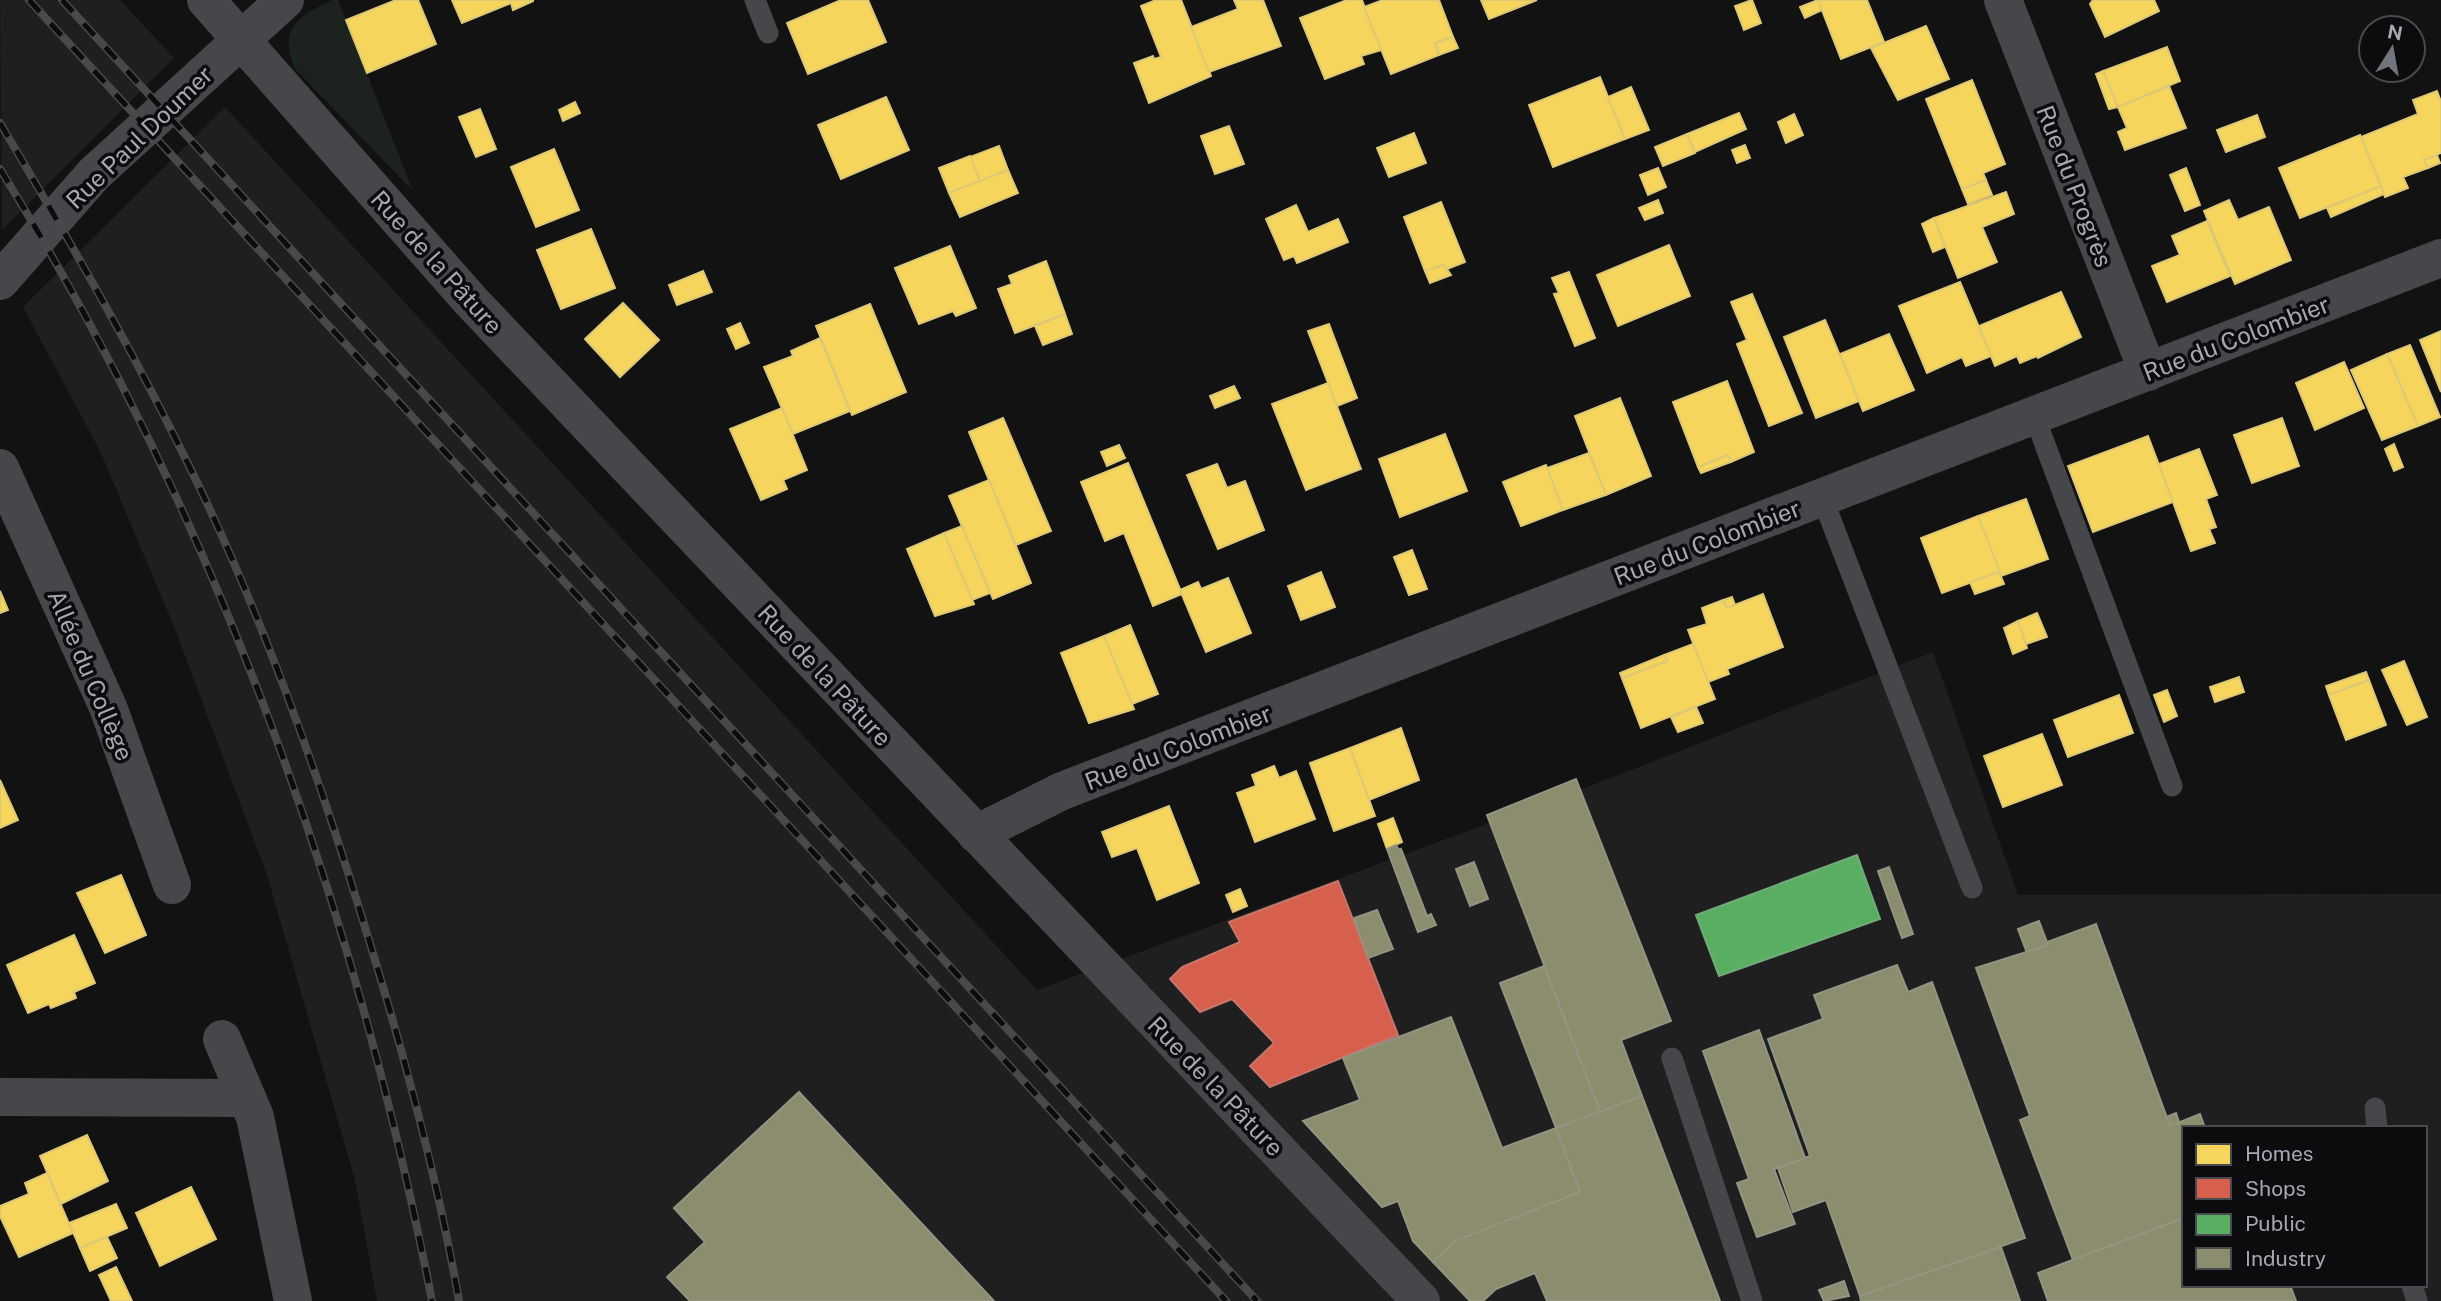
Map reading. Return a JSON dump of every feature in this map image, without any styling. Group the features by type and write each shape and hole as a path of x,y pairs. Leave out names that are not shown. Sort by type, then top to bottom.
{"street":[{"name":"Rue de la Pâture","path":"206,0 470,300 1421,1301"},
{"name":"Rue Paul Doumer","path":"0,281 94,174 285,0"},
{"name":"Rue du Progrès","path":"2003,0 2148,372"},
{"name":"Rue du Colombier","path":"976,834 1062,791 2441,258"},
{"name":"Allée du Collège","path":"0,468 108,707 172,885"},
{"path":"222,1040 255,1117 293,1301"},
{"path":"0,1097 247,1098"}],"lane":[{"path":"755,0 768,33"},
{"path":"2034,415 2172,786"},
{"path":"1822,497 1972,888"},
{"path":"1672,1058 1752,1301"}],"shaded area":[{"path":"0,0 120,0 174,58 2,230"},
{"path":"332,0 338,0 413,191 295,69 289,43 294,26 300,18"},
{"path":"225,107 1037,990 1590,786 1933,652 2018,895 2441,894 2441,1301 377,1301 355,1180 267,875 175,629 100,451 23,307"}],"building: Homes":[{"path":"396,0 418,0 436,44 367,73 346,20"},
{"path":"452,0 533,1 513,10 511,3 462,23"},
{"path":"841,0 868,0 886,42 808,74 787,23"},
{"path":"1156,0 1181,0 1211,76 1149,103 1134,63 1153,56 1154,59 1161,57 1141,6"},
{"path":"1234,0 1263,0 1281,46 1209,72 1191,27 1238,9"},
{"path":"1347,0 1362,0 1381,50 1361,56 1364,64 1325,79 1300,18"},
{"path":"1383,0 1439,0 1453,37 1435,43 1439,55 1391,74 1364,7"},
{"path":"1481,0 1537,0 1489,19"},
{"path":"1752,0 1761,23 1744,30 1735,6"},
{"path":"1818,0 1822,10 1805,18 1800,7"},
{"path":"1818,0 1867,0 1884,42 1841,59"},
{"path":"2093,0 2154,0 2159,11 2105,37 2090,4"},
{"path":"1926,26 1949,79 1898,100 1871,48"},
{"path":"1453,37 1458,48 1439,55 1435,43"},
{"path":"2167,47 2180,81 2118,107 2103,71"},
{"path":"2103,71 2118,107 2109,109 2096,74"},
{"path":"1600,77 1625,139 1553,167 1529,105"},
{"path":"1972,80 2005,164 1983,173 1986,180 1962,189 1926,99"},
{"path":"2169,86 2186,128 2125,150 2118,132 2127,128 2118,107"},
{"path":"1631,87 1649,130 1625,139 1608,97"},
{"path":"2437,91 2441,102 2441,153 2424,160 2428,168 2403,177 2408,188 2385,197 2361,137 2418,114 2413,100"},
{"path":"886,97 909,150 841,179 818,125"},
{"path":"575,102 580,113 563,121 559,110"},
{"path":"480,109 496,149 476,157 459,117"},
{"path":"1739,113 1746,129 1695,152 1687,134"},
{"path":"1794,114 1803,135 1786,143 1778,122"},
{"path":"2257,115 2265,137 2226,152 2217,130"},
{"path":"1229,126 1244,164 1215,174 1201,136"},
{"path":"1414,133 1426,163 1389,177 1377,148"},
{"path":"1687,134 1695,153 1663,166 1655,147"},
{"path":"2360,135 2381,186 2300,218 2279,168"},
{"path":"1745,145 1750,158 1737,163 1732,150"},
{"path":"999,146 1008,170 980,181 970,157"},
{"path":"554,149 579,210 536,227 511,167"},
{"path":"2437,155 2440,163 2428,168 2424,160"},
{"path":"970,156 980,181 949,193 939,168"},
{"path":"1658,168 1666,187 1648,195 1640,175"},
{"path":"2186,168 2200,205 2185,211 2170,175"},
{"path":"1008,170 1018,193 960,217 949,193"},
{"path":"1986,180 1992,195 1968,204 1962,189"},
{"path":"2381,186 2384,194 2331,217 2327,208"},
{"path":"2006,192 2014,214 1982,227 1997,262 1958,278 1934,218"},
{"path":"1658,200 1663,213 1645,220 1639,208"},
{"path":"2229,200 2238,220 2269,207 2291,260 2235,284 2204,211"},
{"path":"1441,202 1465,262 1445,270 1444,265 1425,271 1404,217"},
{"path":"1296,205 1308,232 1338,219 1348,242 1297,263 1294,256 1284,260 1266,219"},
{"path":"1934,218 1945,247 1933,252 1922,224"},
{"path":"2207,221 2230,276 2167,302 2152,266 2180,255 2172,236"},
{"path":"591,229 615,288 561,309 537,250"},
{"path":"1669,245 1690,296 1618,326 1597,275"},
{"path":"950,246 976,308 956,316 953,311 919,324 895,268"},
{"path":"1046,261 1065,314 1015,333 998,289 1012,284 1009,276"},
{"path":"1444,265 1451,275 1430,283 1425,271"},
{"path":"703,271 712,292 677,305 669,285"},
{"path":"1569,272 1595,338 1575,346 1554,294 1559,293 1552,278"},
{"path":"1960,282 1991,356 1966,366 1962,357 1927,373 1899,306"},
{"path":"2061,292 2081,337 2038,358 2037,356 2020,363 2017,356 1995,366 1979,326"},
{"path":"1752,294 1802,413 1769,426 1737,344 1747,340 1731,302"},
{"path":"623,303 659,340 620,377 585,339"},
{"path":"870,304 906,392 852,415 816,326"},
{"path":"1065,314 1072,334 1043,345 1035,326"},
{"path":"1825,320 1859,401 1816,418 1784,337"},
{"path":"740,323 749,343 736,349 727,329"},
{"path":"1329,324 1357,398 1337,406 1308,331"},
{"path":"2441,331 2441,392 2420,340"},
{"path":"1889,334 1914,390 1863,411 1840,354"},
{"path":"820,338 850,411 793,434 764,367 793,356 791,351"},
{"path":"2410,345 2440,417 2418,426 2387,354"},
{"path":"2387,354 2418,426 2382,440 2351,370"},
{"path":"2344,362 2364,408 2315,430 2296,383"},
{"path":"1727,381 1754,452 1731,462 1728,455 1698,467 1673,402"},
{"path":"1328,383 1361,469 1306,490 1272,404"},
{"path":"1234,386 1240,398 1215,408 1210,396"},
{"path":"1620,398 1651,476 1606,495 1575,416"},
{"path":"782,408 807,470 783,480 787,489 761,500 730,429"},
{"path":"1003,418 1051,531 1016,545 969,432"},
{"path":"2282,418 2299,466 2252,483 2234,435"},
{"path":"1445,434 1467,491 1400,517 1379,459"},
{"path":"2148,436 2173,502 2093,532 2068,466"},
{"path":"2394,444 2403,467 2394,471 2385,449"},
{"path":"1119,445 1125,458 1107,466 1101,452"},
{"path":"2199,449 2217,495 2206,499 2216,527 2209,529 2215,543 2191,551 2159,464"},
{"path":"1589,453 1606,495 1563,510 1547,468"},
{"path":"1728,455 1731,462 1701,473 1698,467"},
{"path":"1128,463 1182,594 1153,606 1124,533 1105,541 1081,482"},
{"path":"1217,464 1227,488 1245,481 1264,530 1218,549 1187,475"},
{"path":"1546,465 1563,510 1521,526 1503,482"},
{"path":"989,480 1031,583 993,599 949,496"},
{"path":"2026,499 2048,559 2001,576 1978,516"},
{"path":"1978,516 2000,572 1942,593 1921,538"},
{"path":"962,526 990,593 972,600 944,533"},
{"path":"944,533 974,604 935,616 907,549"},
{"path":"1412,550 1427,589 1409,595 1394,557"},
{"path":"1321,572 1335,607 1301,620 1288,586"},
{"path":"1999,572 2004,584 1975,594 1970,582"},
{"path":"1228,578 1251,633 1206,652 1180,590 1198,582 1201,589"},
{"path":"0,591 8,610 0,613"},
{"path":"1763,594 1783,647 1727,669 1729,674 1708,682 1688,630 1707,624 1702,608 1723,600 1727,608"},
{"path":"1732,597 1735,605 1727,608 1723,600"},
{"path":"2037,613 2047,637 2026,644 2018,621"},
{"path":"2018,621 2027,648 2013,654 2004,628"},
{"path":"1130,625 1158,694 1132,704 1104,636"},
{"path":"1104,636 1134,709 1089,723 1061,653"},
{"path":"1693,644 1715,699 1641,728 1622,678 1667,661 1664,655"},
{"path":"1664,655 1667,661 1622,678 1620,673"},
{"path":"2404,661 2427,717 2407,725 2382,670"},
{"path":"2366,672 2369,680 2329,695 2326,686"},
{"path":"2239,677 2244,692 2215,702 2210,687"},
{"path":"2369,680 2386,725 2346,740 2329,695"},
{"path":"2167,690 2177,716 2164,722 2154,695"},
{"path":"2119,695 2133,733 2068,757 2054,720"},
{"path":"1696,707 1703,723 1678,732 1671,717"},
{"path":"1401,728 1419,780 1369,800 1350,748"},
{"path":"2042,734 2062,785 2003,807 1984,756"},
{"path":"1350,748 1375,816 1334,831 1310,763"},
{"path":"1274,766 1279,778 1296,771 1315,819 1255,842 1237,793 1256,786 1252,775"},
{"path":"0,780 18,820 0,828"},
{"path":"1169,806 1199,883 1157,900 1137,848 1112,857 1102,832"},
{"path":"1393,818 1402,842 1387,849 1378,824"},
{"path":"121,875 146,935 105,953 77,893"},
{"path":"1240,889 1247,906 1233,912 1226,895"},
{"path":"74,935 95,983 74,992 76,998 51,1008 49,1004 28,1013 7,965"},
{"path":"87,1135 108,1181 61,1204 40,1156"},
{"path":"47,1173 73,1233 19,1257 0,1216 0,1206 29,1194 25,1183"},
{"path":"191,1187 216,1239 160,1266 136,1213"},
{"path":"116,1204 127,1228 80,1248 69,1223"},
{"path":"107,1237 117,1258 90,1271 80,1248"},
{"path":"116,1267 132,1301 111,1301 99,1275"}],"building: Shops":[{"path":"1338,881 1398,1035 1270,1087 1250,1066 1274,1043 1232,999 1200,1012 1170,979 1182,967 1240,942 1229,922"}],"building: Public":[{"path":"1857,855 1880,919 1719,976 1696,915"}],"building: Industry":[{"path":"1576,779 1671,1021 1621,1040 1642,1096 1600,1112 1487,815"},
{"path":"1396,845 1401,849 1427,916 1431,914 1436,925 1418,932 1387,849"},
{"path":"1474,862 1488,899 1470,906 1456,869"},
{"path":"1889,867 1913,934 1902,938 1878,871"},
{"path":"1377,910 1393,949 1368,958 1354,918"},
{"path":"2039,921 2048,945 2027,953 2018,929"},
{"path":"2096,924 2170,1126 2200,1114 2204,1126 2182,1126 2182,1219 2073,1260 2020,1120 2030,1116 1976,968 2048,945 2047,942"},
{"path":"1897,965 1908,992 1932,982 2025,1238 1860,1296 1826,1200 1793,1212 1778,1168 1810,1156 1768,1039 1823,1019 1814,995"},
{"path":"1544,966 1600,1112 1556,1128 1500,983"},
{"path":"1451,1017 1502,1148 1556,1128 1580,1192 1455,1241 1433,1262 1413,1241 1398,1201 1382,1207 1303,1121 1360,1100 1343,1058"},
{"path":"1759,1030 1805,1158 1774,1169 1795,1224 1757,1237 1737,1183 1749,1179 1703,1051"},
{"path":"799,1092 994,1301 690,1301 667,1277 705,1242 674,1208"},
{"path":"1642,1096 1720,1301 1547,1301 1535,1273 1496,1289 1483,1301 1470,1301 1433,1262 1455,1241 1580,1192 1556,1128"},
{"path":"2176,1113 2179,1122 2170,1126 2166,1117"},
{"path":"2182,1219 2182,1287 2291,1287 2296,1301 2048,1301 2038,1273"},
{"path":"2001,1247 2020,1301 1861,1301 1860,1296"},
{"path":"1844,1281 1849,1296 1824,1301 1819,1290"}],"railway":[{"path":"29,0 1226,1301"},
{"path":"62,0 1257,1301"},
{"path":"0,123 81,262 158,403 228,549 270,650 326,806 389,1007 428,1153 459,1301"},
{"path":"0,169 77,300 147,435 210,574 267,715 318,859 362,1005 400,1152 432,1301"}]}
